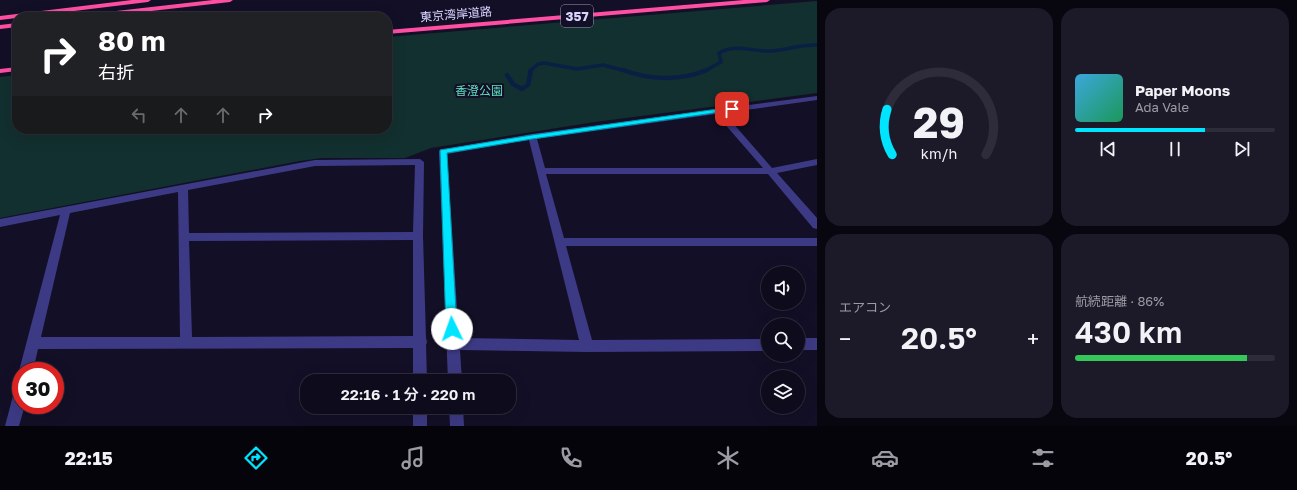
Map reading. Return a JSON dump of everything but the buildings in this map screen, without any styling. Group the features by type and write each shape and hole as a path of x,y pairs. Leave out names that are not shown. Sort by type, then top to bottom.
{"highway":[{"path":"49,12 148,0"},
{"path":"125,12 230,0"},
{"name":"東京湾岸道路","path":"392,32 767,0"},
{"path":"0,18 12,17"},
{"path":"0,27 12,26"},
{"path":"0,71 12,70"}],"street":[{"path":"454,374 443,152 532,137 817,98"},
{"path":"718,111 817,225"},
{"path":"532,137 587,346"},
{"path":"0,223 314,163 420,162 418,236 421,342 420,374"},
{"path":"540,171 770,171 817,162"},
{"path":"183,188 186,343"},
{"path":"28,362 66,211"},
{"path":"185,237 418,236"},
{"path":"560,242 817,242"},
{"path":"34,342 421,342"},
{"path":"452,344 587,346 761,345"},
{"path":"805,344 817,344"},
{"path":"12,426 15,414"},
{"path":"420,414 420,426"},
{"path":"457,414 458,426"}],"green space":[{"name":"香澄公園","path":"817,1 817,93 595,122 431,148 405,158 322,158 300,161 0,218 0,77 12,76 12,134 392,134 392,37"}],"waterway":[{"path":"706,70 721,62 719,53 725,50 738,48 771,51 805,45 817,45"},
{"path":"531,70 538,64 544,63 577,69 603,65 626,71"},
{"path":"507,75 513,84 522,89 528,85 531,70"},
{"path":"623,70 643,76 665,78 687,76 706,70"}],"route":[{"path":"452,329 443,152 532,137 732,109"}]}
